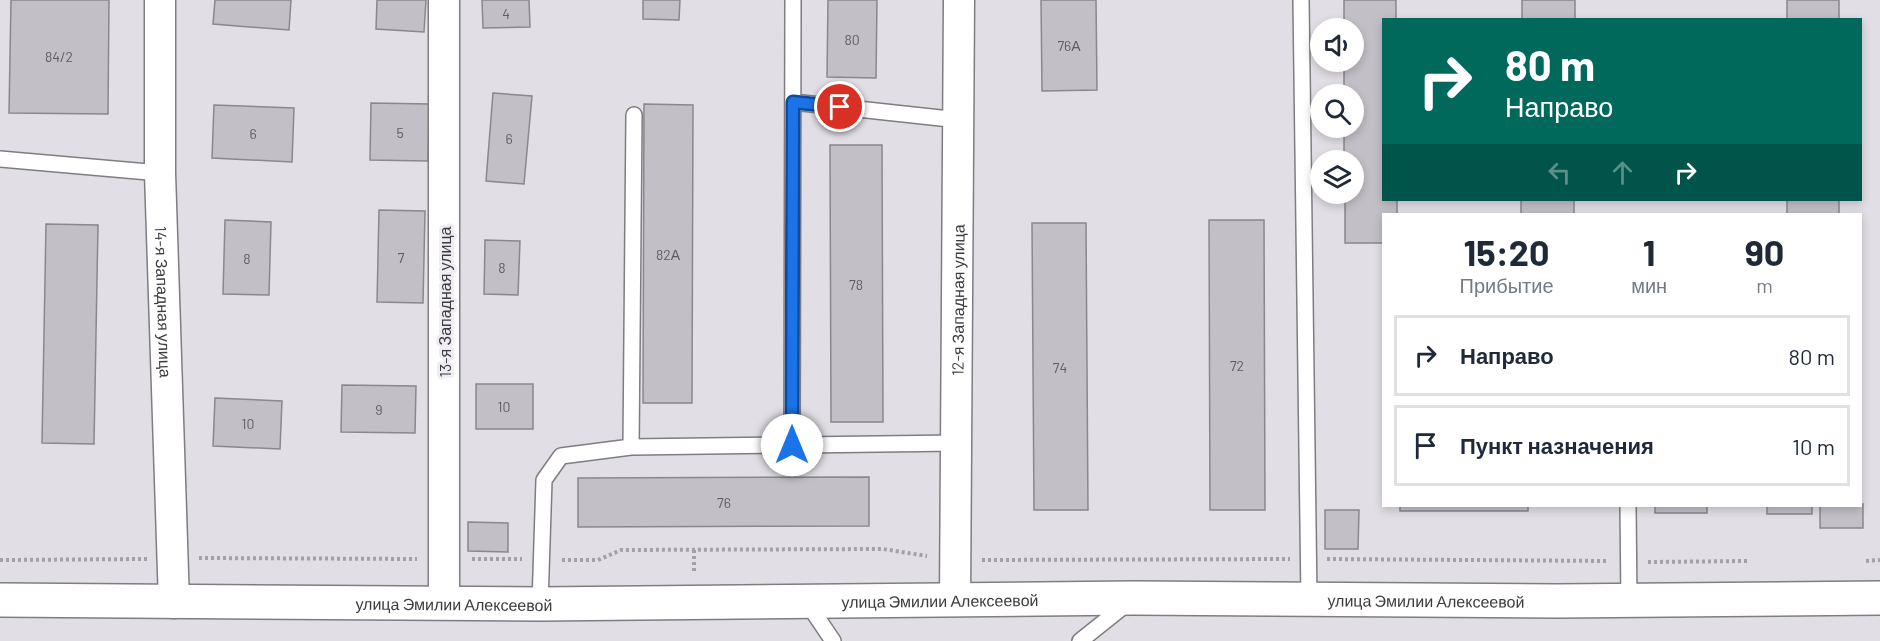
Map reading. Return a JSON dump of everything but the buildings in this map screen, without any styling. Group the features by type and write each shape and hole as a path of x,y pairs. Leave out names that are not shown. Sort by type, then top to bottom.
{"street":[{"name":"14-я Западная улица","path":"160,0 160,173 174,603"},
{"name":"13-я Западная улица","path":"444,0 444,603"},
{"name":"12-я Западная улица","path":"955,600 959,0"},
{"name":"улица Эмилии Алексеевой","path":"0,600 540,604 1134,598 1629,602 1880,598"}],"lane":[{"path":"792,445 793,0"},
{"path":"1301,0 1309,600"},
{"path":"793,102 959,120"},
{"path":"631,447 634,115"},
{"path":"0,159 160,173"},
{"path":"540,604 544,480 561,456 631,447 957,443"},
{"path":"1628,507 1629,602"},
{"path":"1080,641 1134,598"},
{"path":"806,602 833,641"}],"path":[{"path":"0,560 172,558 598,560 621,550 883,549 956,560 1747,561"},
{"path":"694,550 694,574"},
{"path":"1866,561 1880,560"}],"route":[{"path":"792,445 793,102 840,107"}]}
